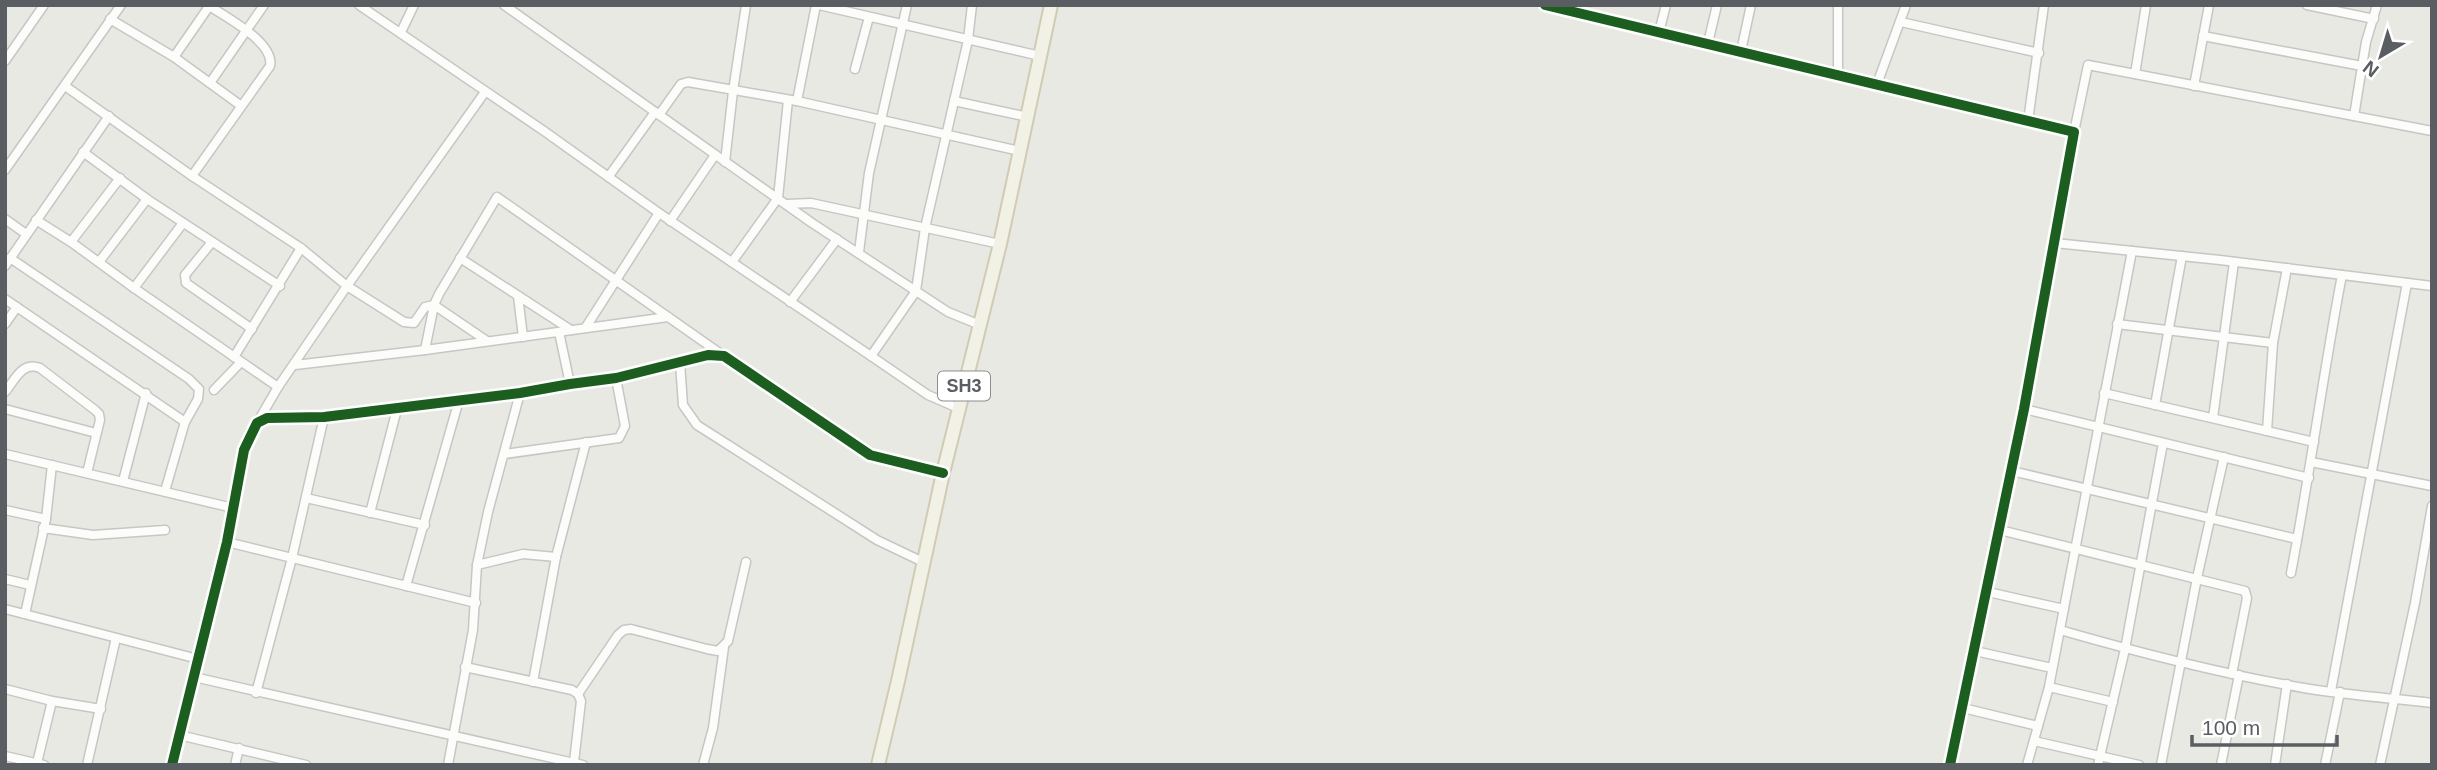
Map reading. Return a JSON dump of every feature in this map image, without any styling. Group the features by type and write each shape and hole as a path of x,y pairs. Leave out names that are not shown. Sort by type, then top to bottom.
{"main road":[{"name":"SH3","path":"878,765 958,408 1000,244 1050,6"}],"street":[{"path":"5,170 121,5"},
{"path":"210,83 264,5"},
{"path":"359,5 928,395 958,408"},
{"path":"401,32 414,5"},
{"path":"503,5 837,239 948,312 980,325"},
{"path":"725,162 746,5"},
{"path":"732,262 778,198 792,101 818,5 849,8 869,17 1040,56"},
{"path":"859,253 869,173 907,5"},
{"path":"871,356 916,291 925,228 968,40 972,5"},
{"path":"1545,5 2074,132"},
{"path":"1659,32 1665,5"},
{"path":"1708,43 1717,5"},
{"path":"1741,51 1751,5"},
{"path":"1838,5 1838,75"},
{"path":"1877,84 1906,5"},
{"path":"2028,121 2044,5"},
{"path":"2135,74 2146,5"},
{"path":"2194,86 2209,5"},
{"path":"2307,5 2374,19"},
{"path":"2354,116 2366,42 2377,5"},
{"path":"174,57 209,6 262,44 271,58 270,65 192,176"},
{"path":"6,58 39,7"},
{"path":"855,69 869,17"},
{"path":"110,19 174,57 240,105"},
{"path":"1901,22 2039,52"},
{"path":"2203,36 2362,66"},
{"path":"1950,765 2012,471 2088,65 2432,129"},
{"path":"609,176 684,82 792,101 1020,150"},
{"path":"65,86 192,176 301,248 347,286 410,324 418,320 425,307 434,305 487,341"},
{"path":"172,765 227,542 243,450 278,387 485,92"},
{"path":"954,101 1028,117"},
{"path":"108,116 8,262 199,389 200,394 185,422 165,491"},
{"path":"83,152 147,199 280,286"},
{"path":"670,220 715,155"},
{"path":"71,242 120,178"},
{"path":"425,350 434,305 497,197 870,455 943,473"},
{"path":"99,262 147,199"},
{"path":"786,204 811,203 1000,244"},
{"path":"586,327 659,213"},
{"path":"5,219 26,234"},
{"path":"36,220 278,387"},
{"path":"134,288 183,223"},
{"path":"790,302 837,239"},
{"path":"212,242 185,275 186,284 252,329"},
{"path":"2056,243 2432,286"},
{"path":"214,390 237,360 252,329 301,248"},
{"path":"2026,765 2049,687 2132,251"},
{"path":"2155,405 2182,256"},
{"path":"460,258 571,330"},
{"path":"2213,418 2234,262"},
{"path":"2267,430 2273,343 2287,268"},
{"path":"2291,573 2309,478 2325,361 2342,275"},
{"path":"2325,765 2371,475 2407,283"},
{"path":"518,296 523,337"},
{"path":"5,299 185,422"},
{"path":"5,324 17,307"},
{"path":"295,365 668,317"},
{"path":"2117,324 2273,343"},
{"path":"559,332 570,384"},
{"path":"257,422 279,417 324,417 520,393 616,378 708,355 724,356"},
{"path":"680,363 683,405 696,425 877,540 923,562"},
{"path":"5,393 26,366 32,365 40,368 99,414 87,473"},
{"path":"505,454 619,438 625,426 616,378"},
{"path":"122,481 146,393"},
{"path":"448,765 473,631 477,565 488,512 520,393"},
{"path":"2104,393 2314,442"},
{"path":"405,586 425,525 459,400"},
{"path":"5,409 96,433"},
{"path":"370,513 397,409"},
{"path":"2024,409 2309,478"},
{"path":"256,693 292,558 324,417"},
{"path":"533,682 556,556 586,442"},
{"path":"2099,760 2125,649 2163,443"},
{"path":"5,454 233,508"},
{"path":"2161,765 2197,578 2224,457"},
{"path":"2311,462 2432,486"},
{"path":"25,614 45,524 52,465"},
{"path":"2012,471 2297,539"},
{"path":"306,498 425,525"},
{"path":"2380,765 2415,603 2432,506"},
{"path":"5,510 45,524 93,534 165,530"},
{"path":"2000,530 2245,591 2221,765"},
{"path":"227,542 476,603"},
{"path":"477,565 523,554 556,556"},
{"path":"578,694 624,630 631,629 718,651 724,647 728,641 746,562"},
{"path":"5,579 30,585"},
{"path":"1988,592 2064,609"},
{"path":"5,609 198,659"},
{"path":"2060,630 2125,649 2235,674 2336,692 2432,703"},
{"path":"88,765 116,638"},
{"path":"704,765 713,728 724,647"},
{"path":"1975,651 2052,668"},
{"path":"194,677 579,764 581,701 578,694 572,690 465,667"},
{"path":"2275,765 2287,684"},
{"path":"2049,687 2113,702"},
{"path":"5,689 52,701 101,709"},
{"path":"5,756 41,764 52,701"},
{"path":"1963,708 2038,726"},
{"path":"179,735 306,765"},
{"path":"2034,741 2099,760 2139,765"},
{"path":"235,765 239,748"}],"cycle path":[{"path":"1545,5 2074,132 2024,409 1950,765"},
{"path":"172,765 227,542 244,450 257,423 267,418 324,417 520,393 616,378 708,355 724,356 870,455 943,473"}]}
